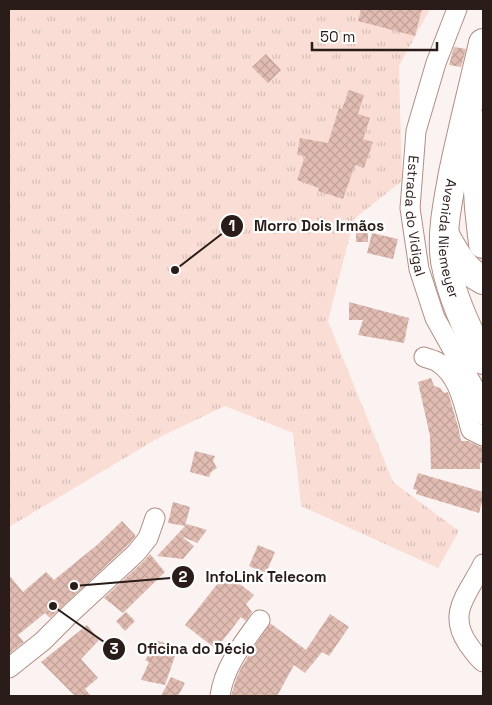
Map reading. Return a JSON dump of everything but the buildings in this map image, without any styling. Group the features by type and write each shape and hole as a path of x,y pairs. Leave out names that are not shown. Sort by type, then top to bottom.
{"main road":[{"name":"Avenida Niemeyer","path":"483,43 462,128 444,233 445,258 449,279 466,325 483,360"},
{"name":"Avenida Niemeyer","path":"473,84 474,149 483,244"},
{"path":"444,233 466,268 476,277 483,280"},
{"path":"466,325 483,290"}],"street":[{"name":"Estrada do Vidigal","path":"457,9 436,63 416,131 410,208 419,269 435,318 476,391 483,415"},
{"path":"424,357 438,362 449,372 461,395 471,430 483,436"},
{"path":"9,668 42,641 136,553 148,538 155,518"},
{"path":"483,564 466,594 459,612 459,625 468,644 483,662"},
{"path":"220,696 228,668 260,620"}],"green space":[{"path":"9,9 430,9 399,66 402,181 354,219 328,321 393,482 459,531 438,568 301,506 293,433 225,406 160,437 9,527"}],"place":[{"name":"Morro Dois Irmãos","path":"175,270"},
{"name":"InfoLink Telecom","path":"74,586"},
{"name":"Oficina do Décio","path":"53,606"}]}
